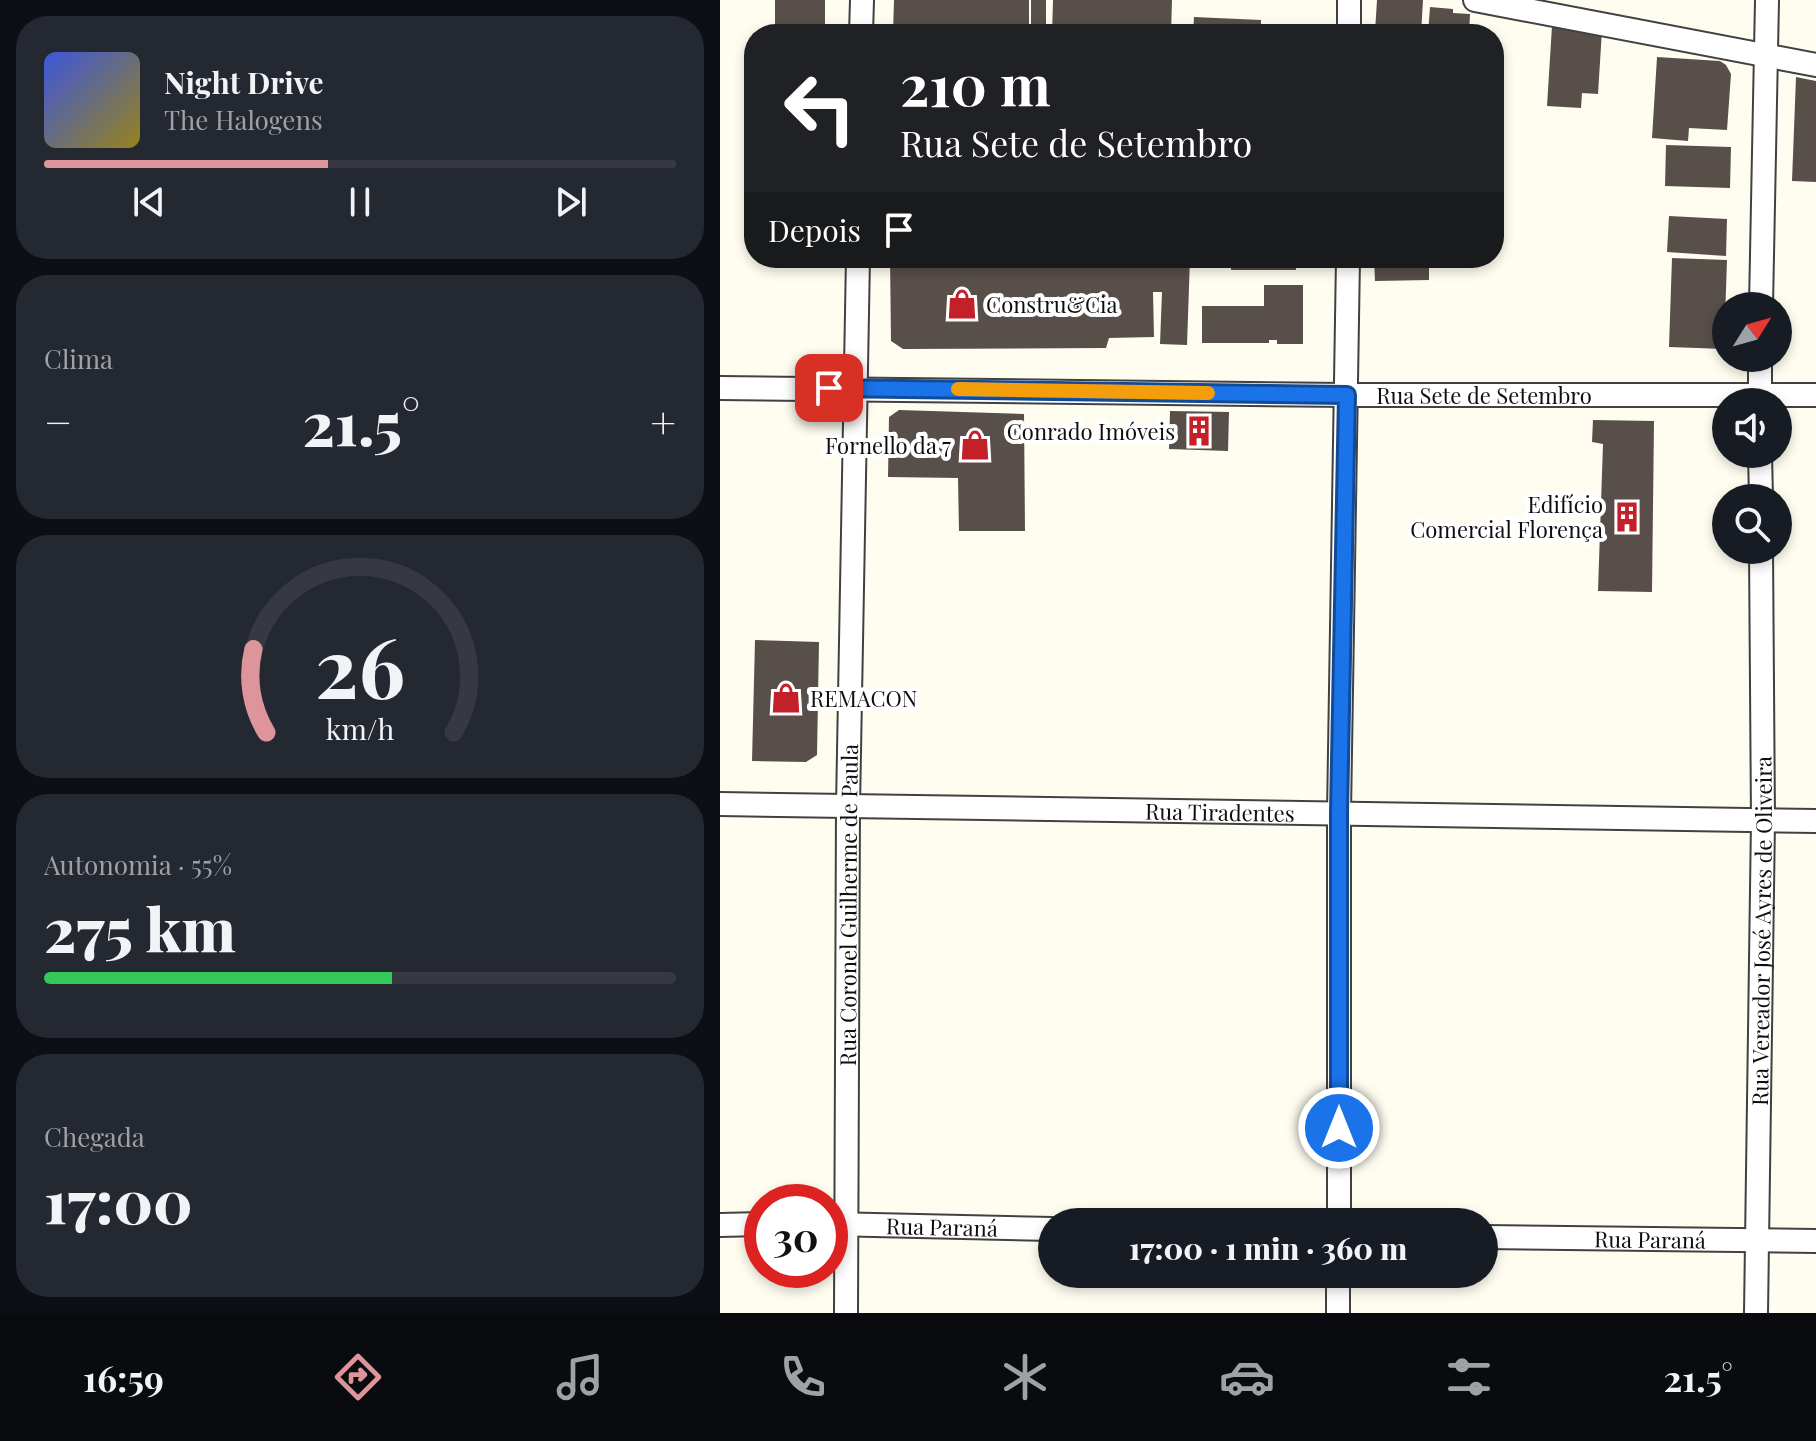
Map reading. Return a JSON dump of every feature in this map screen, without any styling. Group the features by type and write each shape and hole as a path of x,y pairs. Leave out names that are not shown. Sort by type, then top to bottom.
{"street":[{"path":"861,24 862,0"},
{"path":"1349,0 1349,24"},
{"path":"1475,0 1816,65"},
{"path":"1761,292 1767,0"},
{"name":"Rua Coronel Guilherme de Paula","path":"839,1184 858,268"},
{"path":"1339,1208 1339,813 1348,268"},
{"name":"Rua Sete de Setembro","path":"720,388 1712,398"},
{"name":"Rua Sete de Setembro","path":"1792,396 1816,395"},
{"name":"Rua Vereador José Ayres de Oliveira","path":"1756,1313 1763,820 1761,564"},
{"name":"Rua Tiradentes","path":"720,804 1816,821"},
{"path":"720,1225 744,1224"},
{"name":"Rua Paraná","path":"848,1224 1038,1229"},
{"name":"Rua Paraná","path":"1498,1237 1816,1241"},
{"name":"Rua Coronel Guilherme de Paula","path":"844,1288 846,1313"},
{"path":"1338,1288 1338,1313"}],"building":[{"path":"775,0 825,0 825,24 775,24"},
{"path":"894,0 1029,0 1029,24 893,24"},
{"path":"1031,0 1046,0 1046,24 1031,24"},
{"path":"1053,0 1172,0 1171,24 1052,24"},
{"path":"1377,0 1423,0 1422,24 1376,24"},
{"path":"1430,7 1470,14 1470,24 1429,24"},
{"path":"1194,17 1261,20 1261,24 1194,24"},
{"path":"1552,26 1602,30 1598,94 1582,93 1581,108 1547,106"},
{"path":"1657,57 1720,61 1726,65 1731,74 1727,130 1689,128 1688,141 1652,138"},
{"path":"1796,77 1816,81 1816,182 1792,181"},
{"path":"1666,145 1731,147 1730,188 1665,186"},
{"path":"1669,216 1727,219 1726,256 1667,252"},
{"path":"1672,258 1727,260 1726,292 1712,292 1712,349 1669,347"},
{"path":"890,268 1190,268 1187,345 1160,344 1162,292 1153,292 1154,337 1109,338 1106,348 903,349 891,341"},
{"path":"1231,268 1296,268 1296,270"},
{"path":"1374,268 1429,268 1429,280 1375,281"},
{"path":"1264,285 1303,285 1303,344 1277,344 1277,340 1269,340 1269,343 1202,343 1202,306 1264,306"},
{"path":"899,410 1024,414 1025,531 959,531 958,478 888,477 889,417"},
{"name":"Conrado Imóveis","path":"1170,411 1229,412 1228,451 1169,449"},
{"name":"Edifício Comercial Florença","path":"1593,420 1654,421 1652,592 1598,591 1603,444 1592,442"},
{"name":"REMACON","path":"755,640 819,642 817,755 806,762 752,761"}],"slow traffic":[{"path":"958,389 1208,393"}],"place":[{"name":"Constru&Cia","path":"962,304"},
{"name":"Conrado Imóveis","path":"1199,431"},
{"name":"Fornello da 7","path":"975,445"},
{"name":"Edifício Comercial Florença","path":"1627,517"},
{"name":"REMACON","path":"786,698"}],"route":[{"path":"829,388 1347,395 1339,813 1339,1128"}]}
